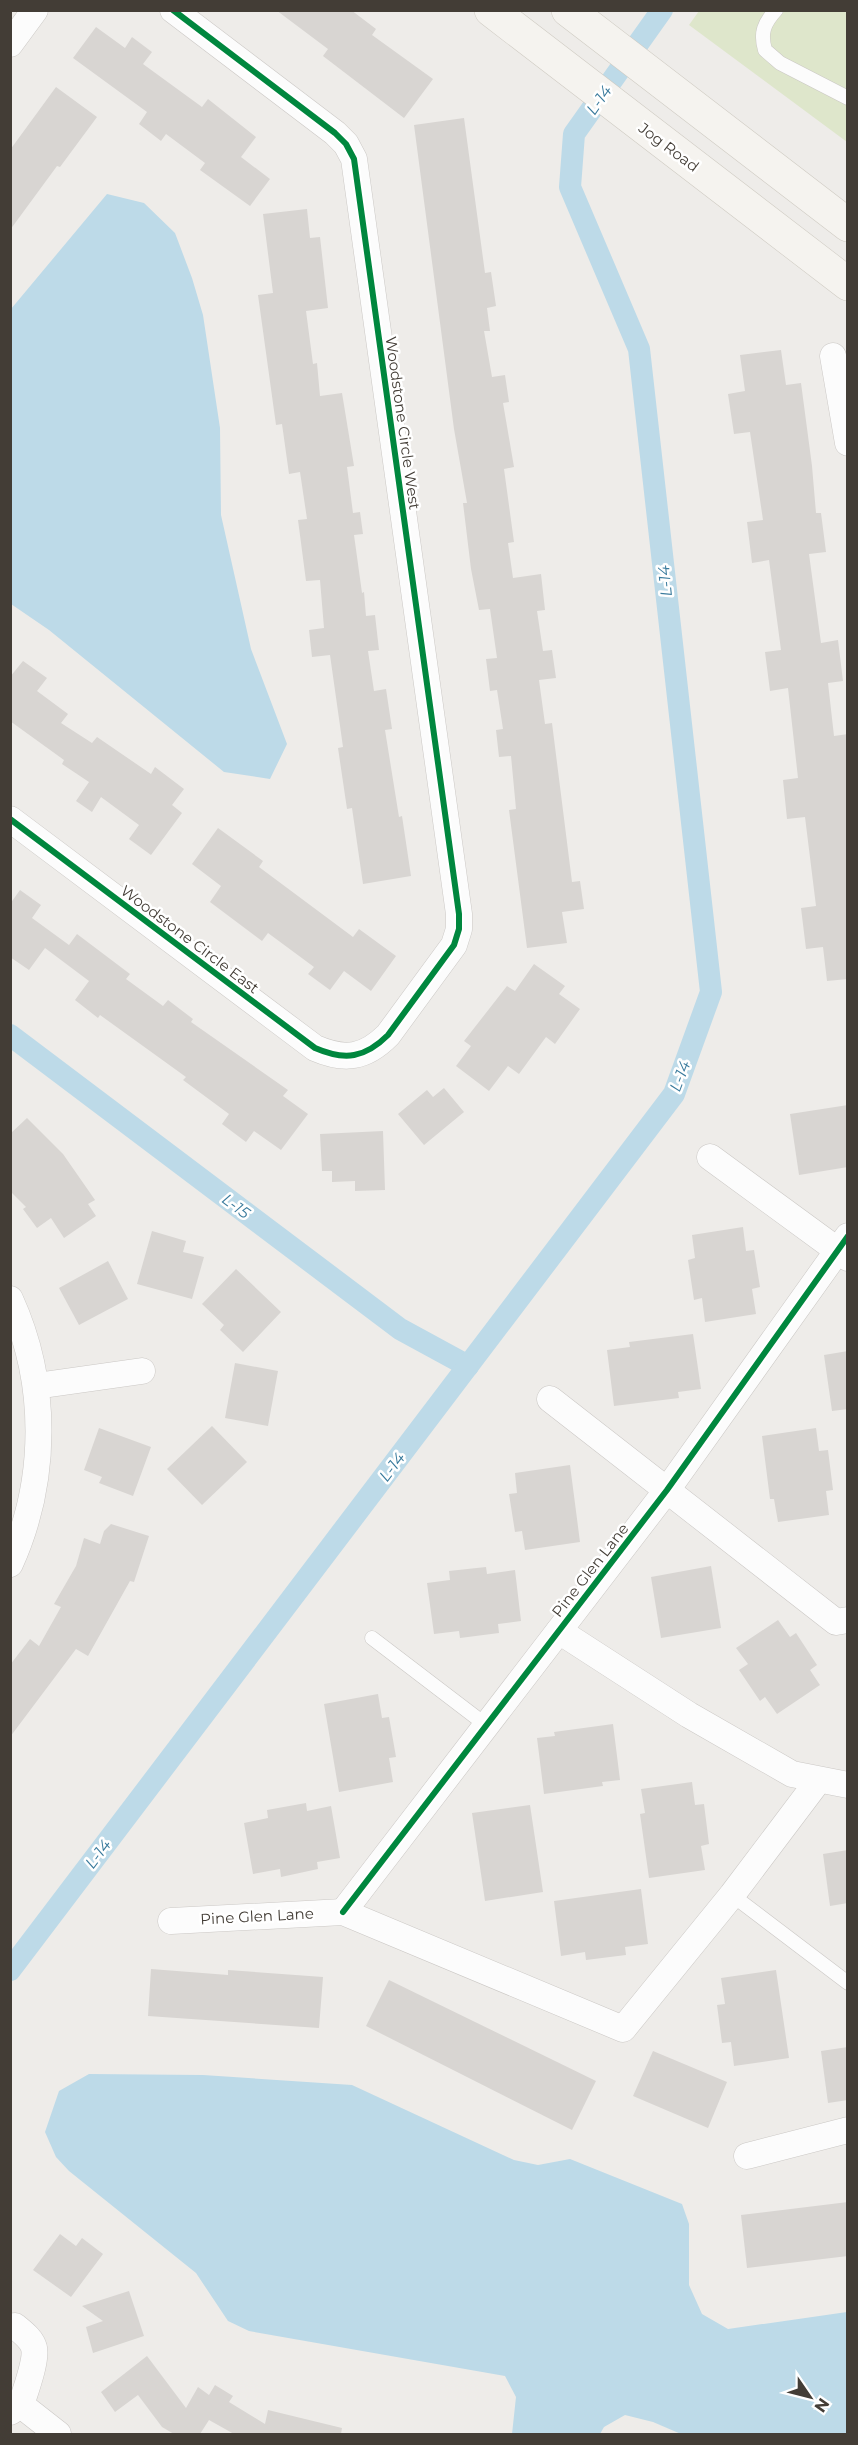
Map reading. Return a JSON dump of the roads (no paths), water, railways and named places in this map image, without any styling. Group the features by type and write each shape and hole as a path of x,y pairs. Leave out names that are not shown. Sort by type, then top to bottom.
{"main road":[{"name":"Jog Road","path":"491,10 848,284"},
{"path":"580,20 848,225"}],"street":[{"path":"10,44 35,10"},
{"name":"Woodstone Circle West","path":"172,10 335,133 346,144 354,159 459,924 454,945 388,1035 377,1046 363,1053"},
{"path":"833,356 848,443"},
{"name":"Woodstone Circle East","path":"10,819 315,1048 330,1054 347,1056 363,1053"},
{"name":"Pine Glen Lane","path":"343,1912 667,1490 844,1248 710,1157"},
{"path":"10,1299 25,1339 36,1386 39,1418 38,1464 30,1509 10,1563"},
{"path":"36,1386 142,1371"},
{"path":"550,1399 836,1622 848,1620"},
{"name":"Pine Glen Lane","path":"559,1631 689,1715 792,1774 818,1781 848,1785"},
{"name":"Pine Glen Lane","path":"171,1921 343,1912 624,2029 732,1895 818,1781"},
{"path":"747,2156 848,2130"},
{"path":"10,2326 15,2326 27,2336 34,2348 32,2365 16,2408 58,2434"}],"lane":[{"path":"776,10 765,22 762,33 765,50 780,63 848,98"},
{"path":"372,1638 486,1725"},
{"path":"732,1895 848,1983"}],"water":[{"path":"107,194 144,203 175,233 203,315 220,428 221,515 251,649 287,744 270,779 224,772 49,630 11,604 11,309"},
{"path":"89,2074 203,2075 352,2085 514,2160 538,2165 570,2159 682,2204 689,2224 689,2285 702,2314 728,2329 847,2312 847,2434 681,2434 653,2422 625,2415 604,2427 600,2434 512,2434 516,2397 505,2376 249,2331 228,2321 196,2273 69,2171 56,2157 45,2132 59,2091"}],"waterway":[{"name":"L-14","path":"10,1970 674,1094 711,992 639,349 570,187 574,134 662,10"},
{"name":"L-15","path":"10,1035 400,1329 468,1366"}]}
